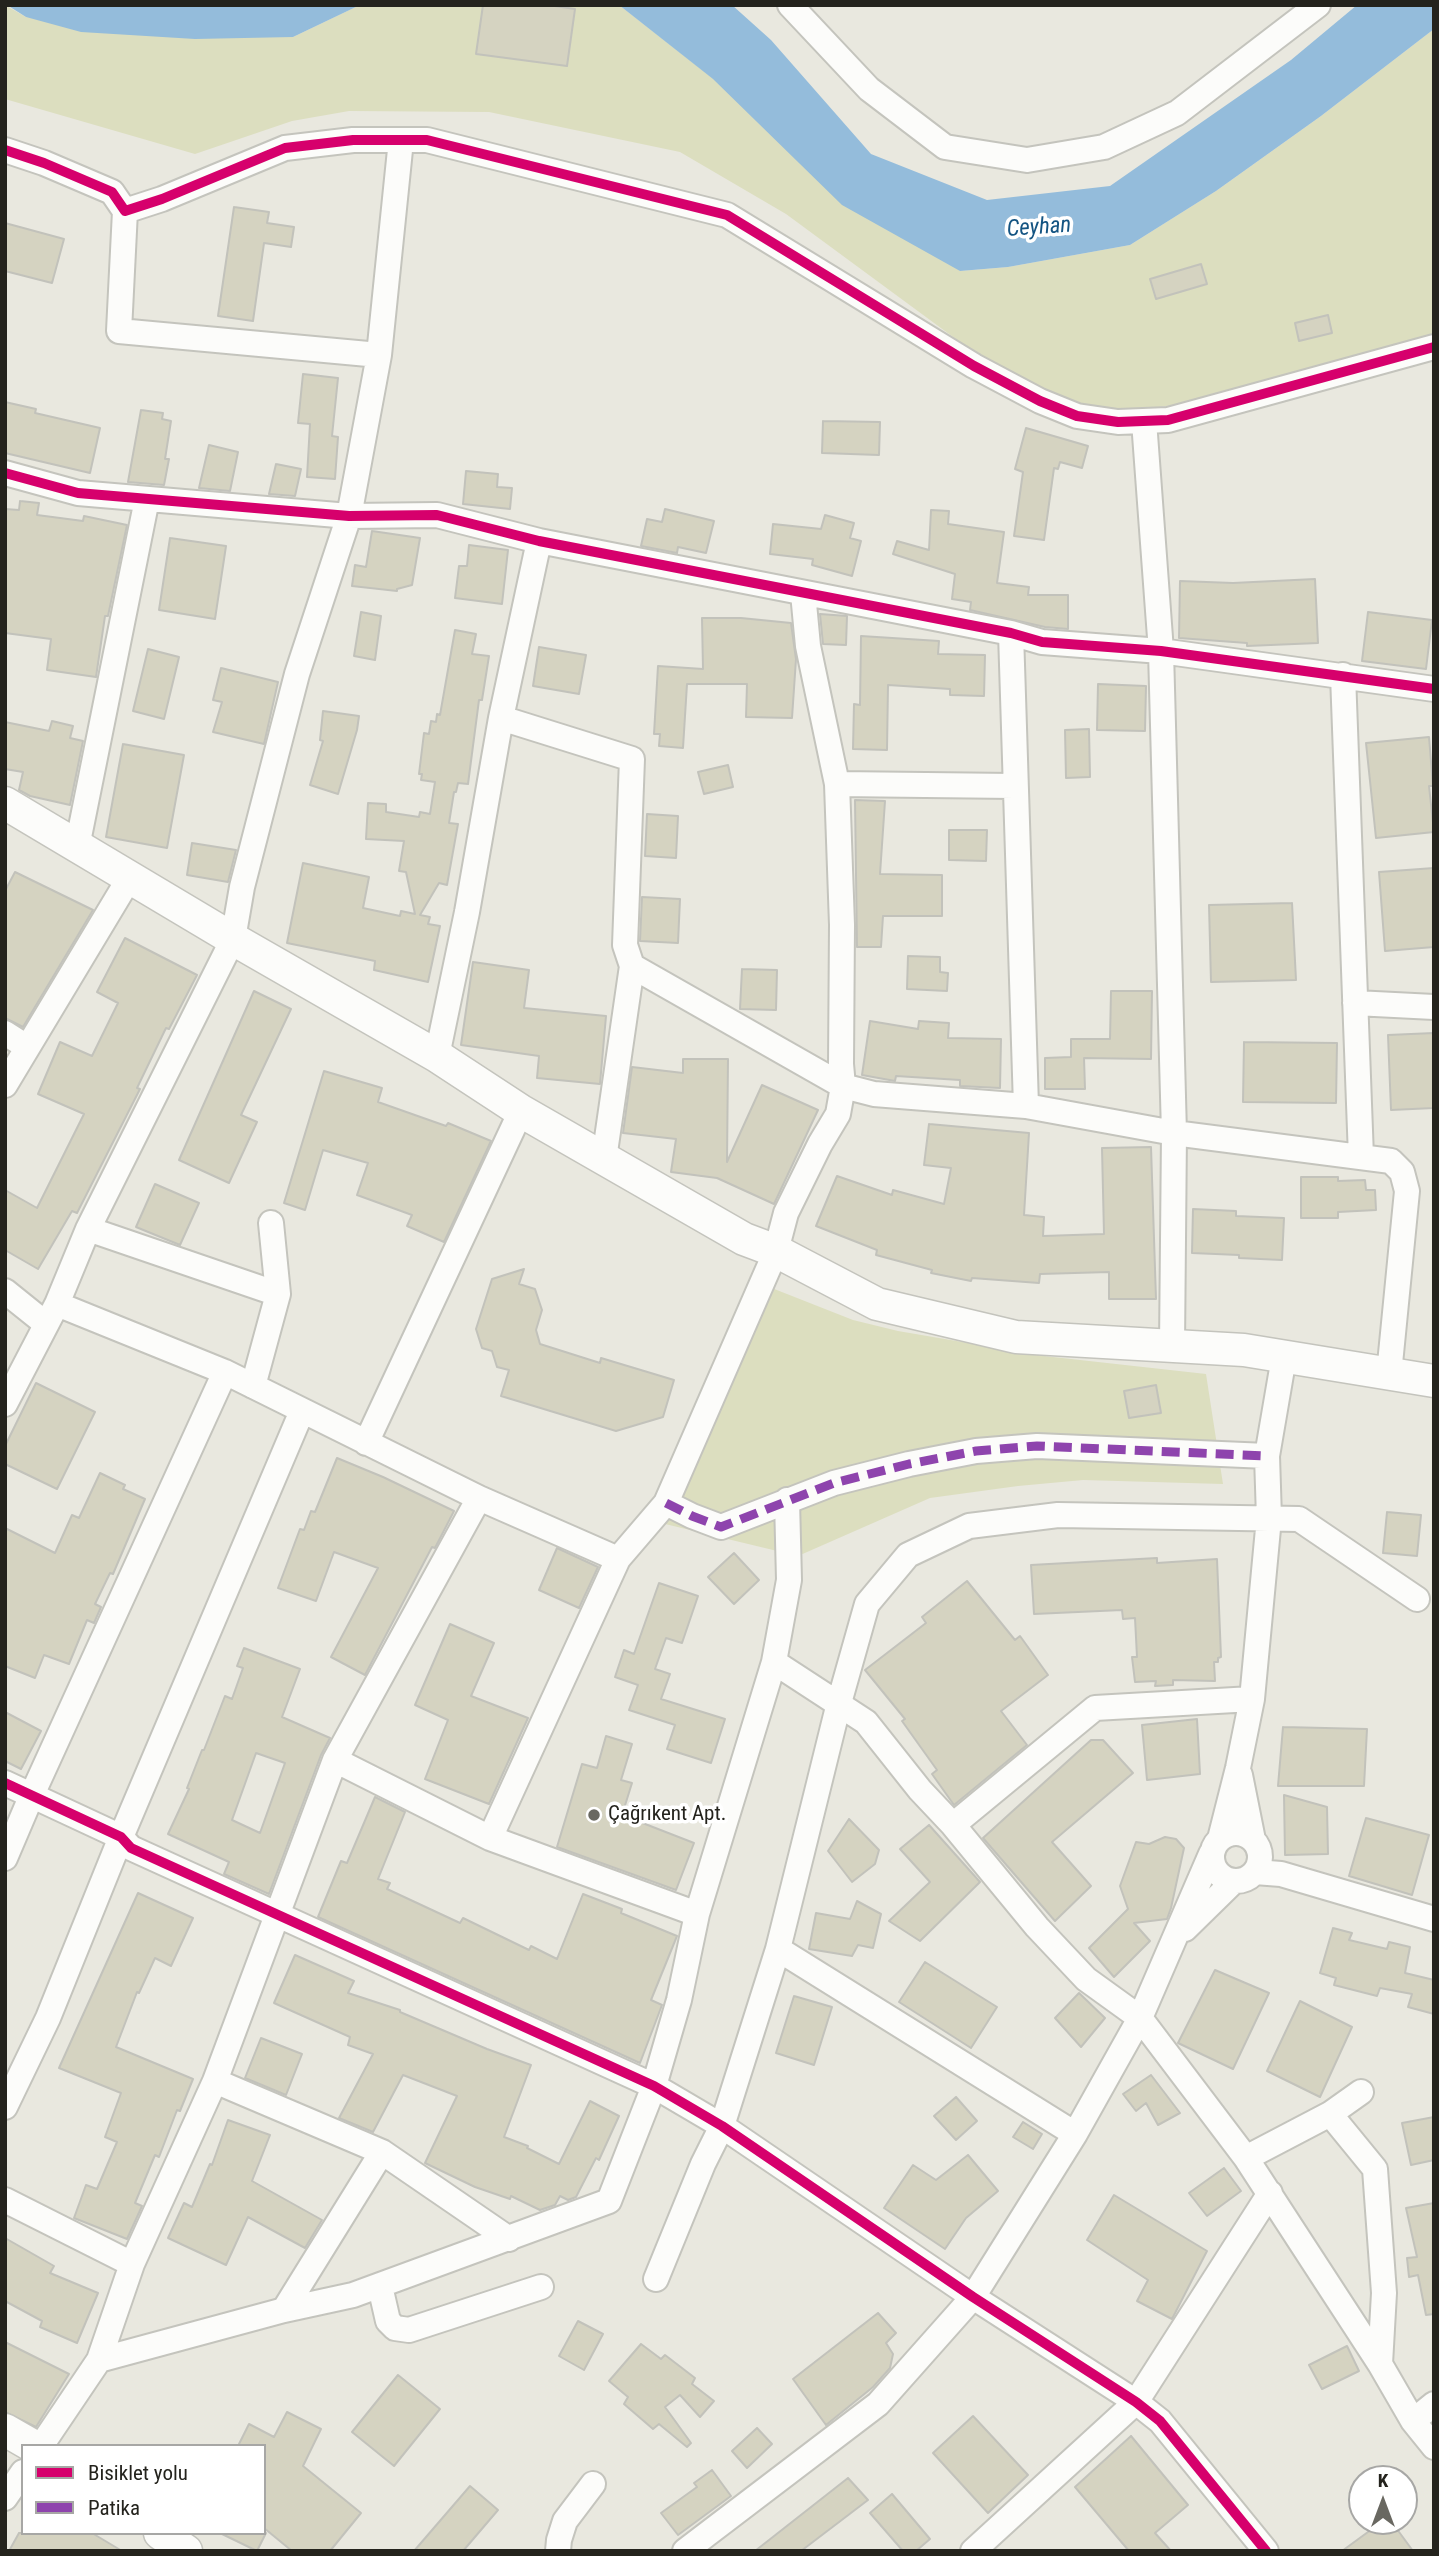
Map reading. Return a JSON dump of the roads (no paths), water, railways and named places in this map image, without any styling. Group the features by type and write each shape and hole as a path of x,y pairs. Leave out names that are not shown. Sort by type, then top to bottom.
{"main road":[{"path":"5,803 233,939 437,1056 521,1111 744,1239 776,1251 877,1304 1016,1337 1244,1350 1434,1381"},
{"path":"5,2430 30,2444"},
{"path":"163,2535 186,2551"}],"street":[{"path":"790,5 869,89 945,147 1027,160 1104,147 1177,113 1318,5"},
{"path":"125,211 162,199 285,148 354,140 427,140 727,215 974,366 1040,401 1077,416 1118,422 1168,420 1434,347"},
{"path":"5,1404 52,1314 88,1229 233,939 242,887 296,674 349,516 379,355 401,140"},
{"path":"5,150 44,163 112,192 125,211 119,331 379,355"},
{"path":"1144,421 1161,651 1174,1133 1172,1346"},
{"path":"5,472 78,493 349,516 437,515 539,541 1056,644 1161,651 1434,689"},
{"path":"77,847 147,499"},
{"path":"437,1056 467,912 501,718 539,541"},
{"path":"490,1838 618,1559 666,1503 776,1251 786,1213 838,1114 844,1086 841,1064 842,925 837,785 808,646 803,593"},
{"path":"1011,633 1026,1106"},
{"path":"1343,675 1361,1157"},
{"path":"501,718 632,759 625,945 632,966 604,1158"},
{"path":"837,785 1014,786"},
{"path":"5,1085 130,877"},
{"path":"632,966 844,1086 874,1094 1026,1106 1174,1133 1391,1161 1402,1172 1407,1191 1389,1374"},
{"path":"1355,1003 1434,1007"},
{"path":"5,1033 27,1047"},
{"path":"366,1443 521,1111"},
{"path":"253,1386 278,1294 271,1223"},
{"path":"88,1229 278,1294"},
{"path":"5,1291 52,1314 225,1372 479,1498 618,1559"},
{"path":"685,2551 878,2404 973,2297 1074,2134 1140,2018 1216,1846 1238,1768 1252,1699 1269,1518 1267,1456 1284,1357"},
{"path":"5,1858 225,1372"},
{"path":"5,2107 48,2018 121,1837 302,1411"},
{"path":"666,1503 721,1527 834,1483 976,1451 1037,1446 1267,1456"},
{"path":"42,2444 99,2360 132,2264 215,2081 335,1760 479,1498"},
{"path":"99,2360 284,2310 354,2295 610,2201 654,2086 679,2000 697,1914 774,1662 789,1580 787,1500"},
{"path":"656,2278 702,2164 722,2126 778,1950 839,1703 867,1604 908,1555 969,1525 1058,1515 1299,1519 1417,1600"},
{"path":"774,1662 866,1723 1037,1927 1086,1979 1140,2018 1247,2158 1380,2364 1413,2421 1434,2447"},
{"path":"953,1825 1095,1708 1252,1699"},
{"path":"335,1760 490,1838 697,1914"},
{"path":"1177,1937 1244,1877 1260,1856 1253,1840 1238,1768"},
{"path":"5,1783 121,1837 131,1848 654,2086 722,2126 973,2297 1136,2402 1160,2421 1264,2550"},
{"path":"1216,1846 1237,1833 1253,1840"},
{"path":"1216,1846 1216,1871 1222,1877 1281,1874 1434,1919"},
{"path":"778,1950 1074,2134"},
{"path":"215,2081 382,2152 509,2239"},
{"path":"1247,2158 1330,2114 1361,2092"},
{"path":"1330,2114 1375,2169 1384,2293 1380,2364"},
{"path":"284,2310 382,2152"},
{"path":"974,2551 1136,2402 1270,2193"},
{"path":"5,2200 132,2264"},
{"path":"380,2286 388,2321 395,2328 409,2330 541,2287"},
{"path":"1413,2421 1434,2404"},
{"path":"5,2498 21,2475"},
{"path":"558,2551 565,2521 593,2484"}],"water":[{"path":"7,5 360,5 293,37 195,39 81,32 26,17"},
{"name":"Ceyhan","path":"619,5 732,5 771,40 871,154 987,200 1110,186 1291,60 1357,5 1434,5 1434,29 1321,116 1216,191 1130,245 1008,267 960,271 842,205 713,79"}],"place":[{"name":"Çağrıkent Apt.","path":"594,1815"}]}
